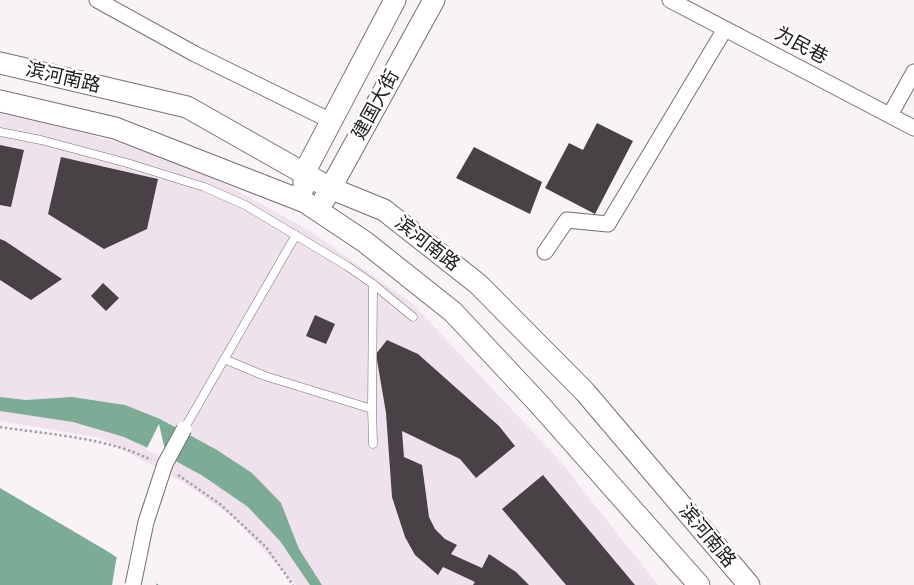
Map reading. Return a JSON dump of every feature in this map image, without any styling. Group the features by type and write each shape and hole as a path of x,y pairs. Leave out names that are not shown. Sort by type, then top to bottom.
{"main road":[{"name":"建国大街","path":"312,207 304,173 396,0"},
{"name":"建国大街","path":"312,207 330,188 434,0"},
{"name":"滨河南路","path":"0,62 187,107 330,188 384,210 478,284 584,392 749,585"},
{"name":"滨河南路","path":"0,101 115,128 312,207 365,242 453,312 539,404 700,585"}],"street":[{"path":"97,0 195,54 331,121"},
{"name":"为民巷","path":"670,0 914,128"},
{"path":"545,252 567,220 608,224 724,29"},
{"path":"890,116 914,72"},
{"path":"133,585 146,522 162,472 184,429"}],"lane":[{"path":"0,132 41,140 127,163 204,187 245,205 373,284 413,317"},
{"path":"184,429 296,235"},
{"path":"373,284 373,444"},
{"path":"224,359 265,376 372,409"}],"shaded area":[{"path":"0,111 113,141 203,172 310,231 413,304 560,461 658,585 296,585 233,517 181,481 101,438 0,421"},
{"path":"0,397 26,400 72,397 125,405 160,419 217,450 252,473 281,503 299,549 322,585 310,585 280,541 248,507 203,476 172,459 124,437 73,422 0,411"},
{"path":"0,488 107,551 159,585 0,585"}],"pier":[{"path":"159,424 167,459 146,450"},
{"path":"117,555 157,581 156,585 112,585"}],"building":[{"path":"597,123 633,141 595,214 545,188 569,143 583,150"},
{"path":"0,145 24,150 11,207 0,205"},
{"path":"474,147 542,182 530,214 456,178"},
{"path":"61,157 158,179 147,229 104,249 48,214"},
{"path":"0,239 62,279 31,300 0,280"},
{"path":"103,283 119,298 106,311 91,296"},
{"path":"315,315 335,324 326,344 306,336"},
{"path":"387,340 418,354 499,426 515,446 476,478 460,459 402,431 404,457 422,465 429,517 435,529 445,539 457,545 451,554 482,568 489,554 516,572 529,585 473,585 475,582 443,567 438,575 415,555 405,537 392,497 386,413 376,354"},
{"path":"543,475 635,585 566,585 502,509"}]}
